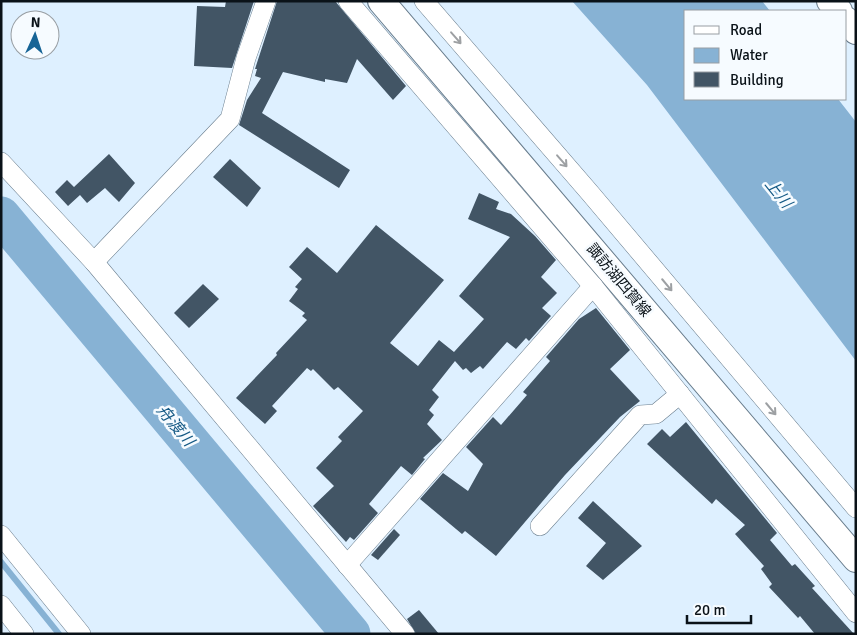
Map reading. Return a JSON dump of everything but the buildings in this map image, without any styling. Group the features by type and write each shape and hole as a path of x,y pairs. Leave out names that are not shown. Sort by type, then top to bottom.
{"main road":[{"name":"諏訪湖四賀線","path":"382,1 856,559"},
{"path":"847,21 856,31"}],"street":[{"path":"94,262 230,119 246,58 266,1"},
{"path":"348,1 593,286 856,613"},
{"path":"424,1 590,193 856,508"},
{"path":"1,162 94,262 405,634"},
{"path":"347,565 593,286"},
{"path":"540,526 640,415 656,414 680,394"},
{"path":"1,535 81,634"},
{"path":"1,605 24,634"}],"water":[{"name":"上川","path":"572,1 762,1 769,10 684,10 684,100 839,100 856,122 856,361 647,85"}],"waterway":[{"name":"舟渡川","path":"1,216 351,634"},
{"path":"1,562 59,634"}]}
